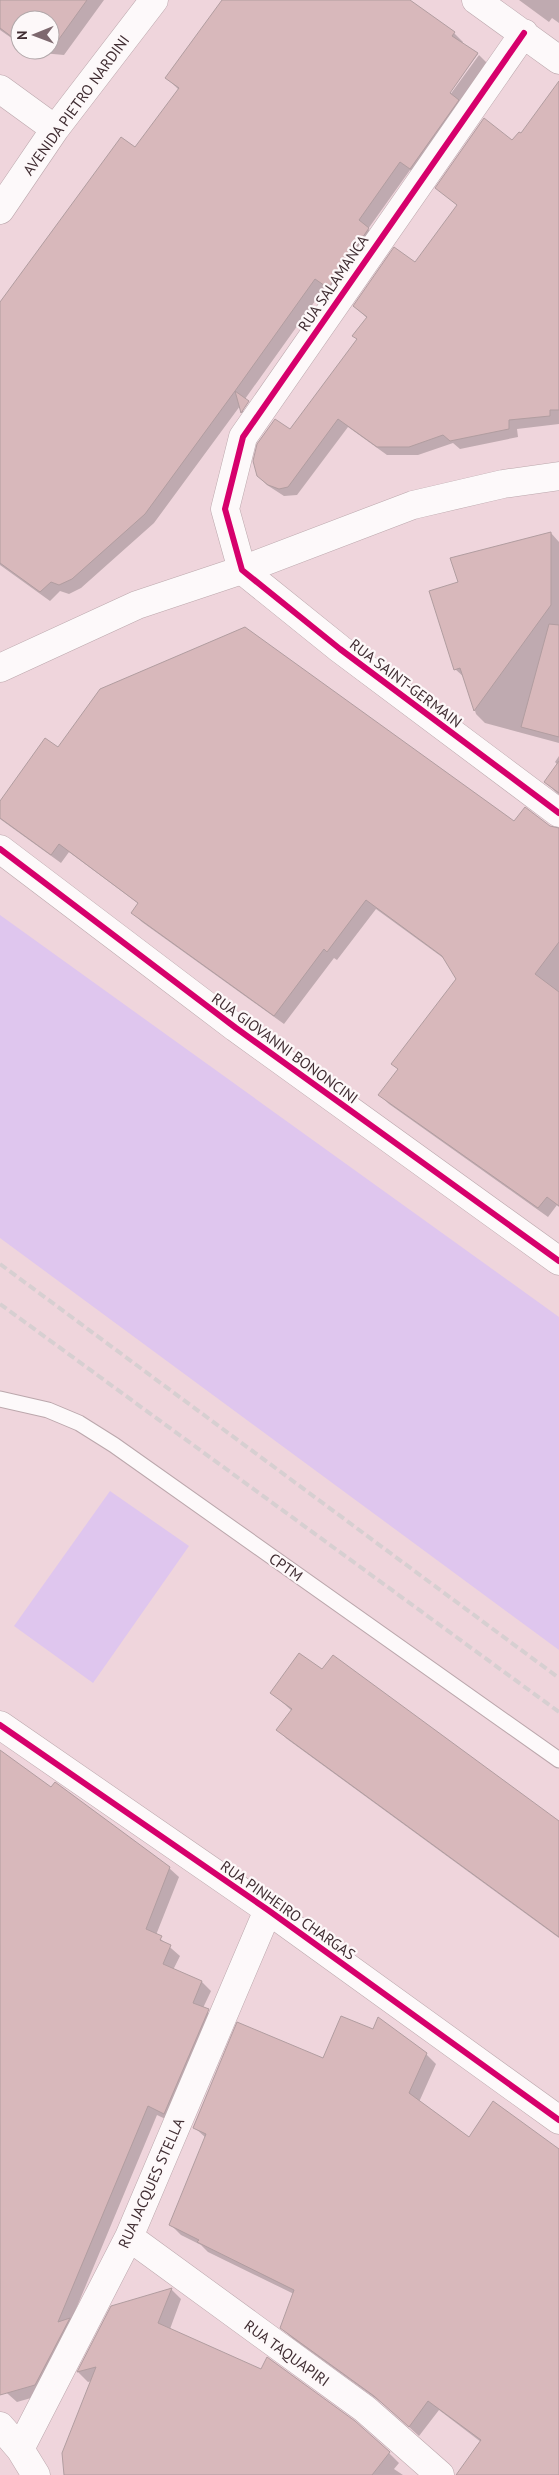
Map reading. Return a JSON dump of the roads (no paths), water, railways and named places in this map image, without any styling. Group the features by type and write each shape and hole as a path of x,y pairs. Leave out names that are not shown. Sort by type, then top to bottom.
{"street":[{"name":"AVENIDA PIETRO NARDINI","path":"0,210 55,129 154,0"},
{"path":"476,0 559,60"},
{"name":"RUA SALAMANCA","path":"242,570 225,509 243,436 524,33"},
{"path":"0,89 55,129"},
{"path":"0,668 137,605 242,570 413,505 503,484 559,476"},
{"name":"RUA SAINT-GERMAIN","path":"242,570 347,655 559,813"},
{"name":"RUA GIOVANNI BONONCINI","path":"0,849 244,1034 559,1261"},
{"name":"RUA PINHEIRO CHARGAS","path":"0,1726 268,1910 559,2120"},
{"name":"RUA JACQUES STELLA","path":"20,2449 129,2237 268,1910"},
{"name":"RUA TAQUAPIRI","path":"129,2237 365,2409 440,2475"},
{"path":"0,2426 20,2449 36,2475"}],"lane":[{"name":"CPTM","path":"0,1399 48,1410 79,1423 114,1445 559,1760"}],"railway":[{"path":"0,1264 559,1678"},
{"path":"0,1304 559,1712"}]}
